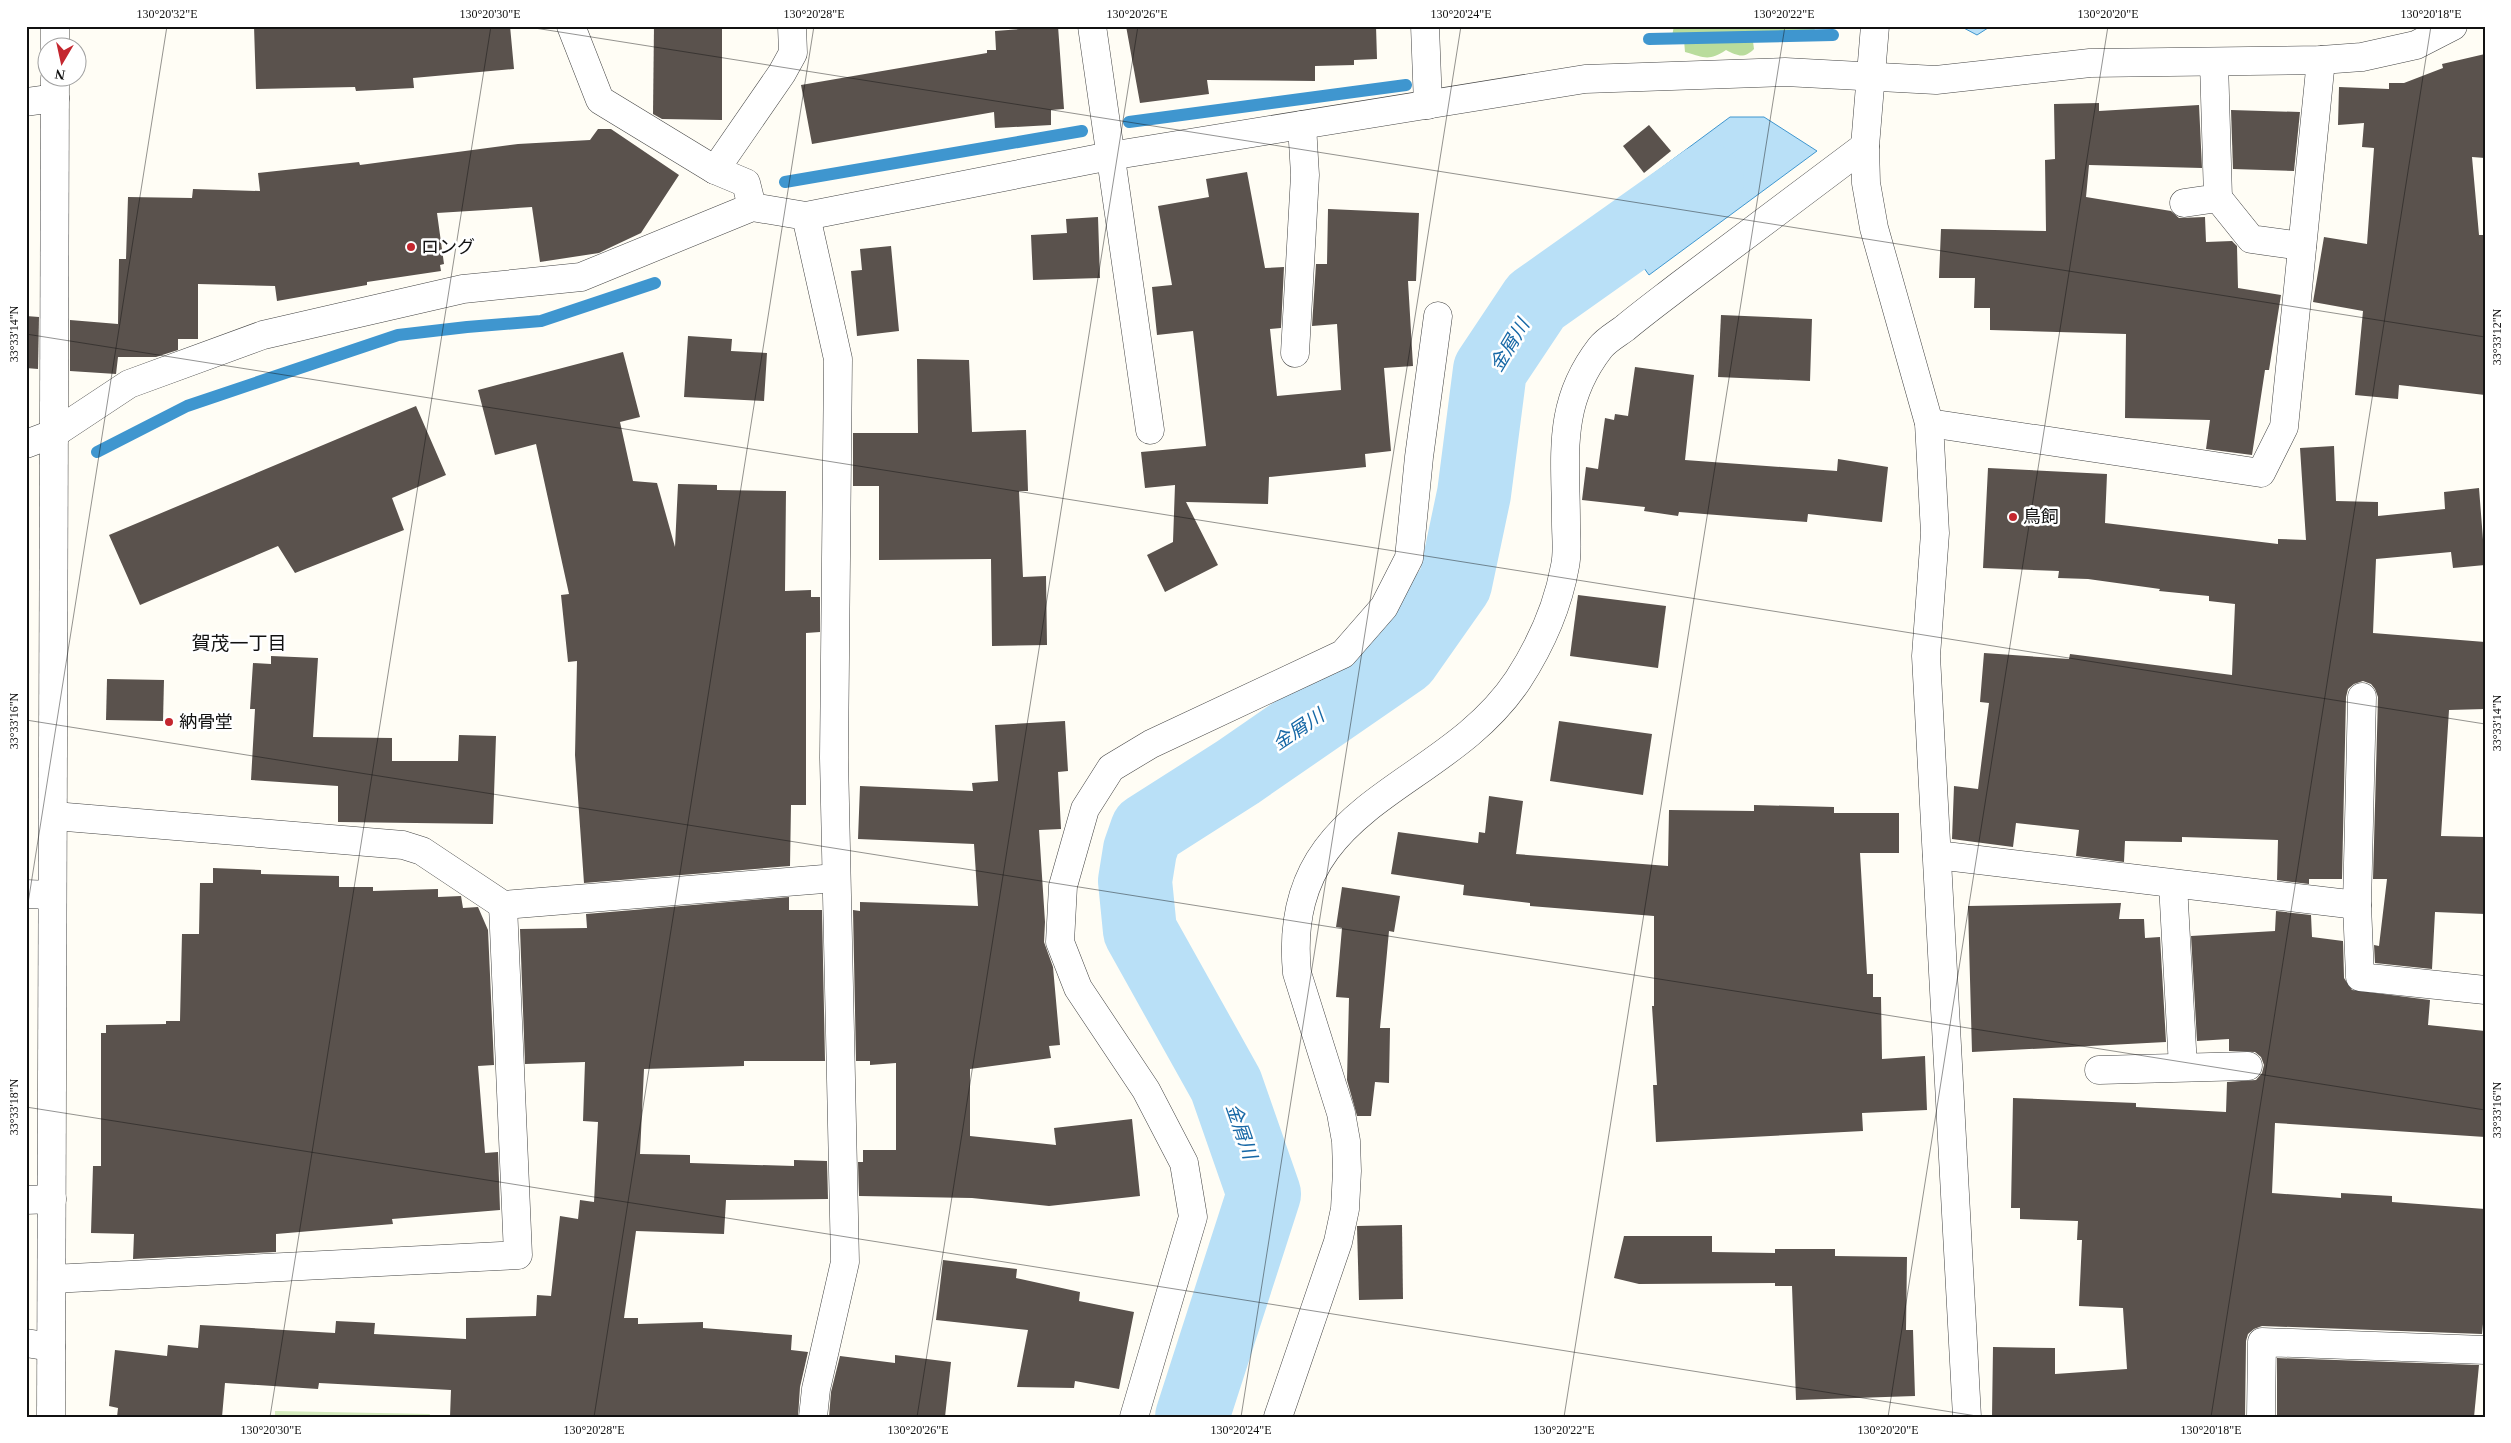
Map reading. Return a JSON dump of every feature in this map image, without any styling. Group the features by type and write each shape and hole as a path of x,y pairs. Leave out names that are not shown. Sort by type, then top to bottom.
{"street":[{"path":"571,26 600,100 714,170 746,183 752,207"},
{"path":"714,170 782,73 793,53 792,26"},
{"path":"1092,26 1150,430"},
{"path":"1425,26 1428,105"},
{"path":"1875,26 1865,146 1866,183 1874,228 1929,424 1934,533 1926,656 1967,1417"},
{"path":"26,444 54,433 129,384 263,336 463,289 581,277 752,207 806,216 1110,156 1585,79 1785,72 1936,80 2090,63 2321,60 2362,57 2416,45 2452,26"},
{"path":"1929,424 2261,473 2284,427 2321,60"},
{"path":"2214,62 2218,198 2251,239 2302,246"},
{"path":"26,102 55,88 54,816 39,895 39,1200 52,1279 39,1345 52,1417"},
{"path":"1295,353 1305,175 1302,125"},
{"path":"1278,1417 1331,1269 1345,1208 1346,1140 1341,1113 1297,973 1295,950 1298,915 1311,873 1328,846 1367,807 1477,728 1500,703 1532,656 1555,604 1566,564 1566,424 1573,395 1601,346 1865,146"},
{"path":"2184,203 2218,198"},
{"path":"806,216 838,359 834,748 845,1262 816,1389 813,1417"},
{"path":"1134,1417 1193,1216 1184,1163 1146,1090 1078,988 1060,942 1063,886 1086,809 1111,768 1151,744 1343,654 1384,607 1409,558 1419,457 1438,316"},
{"path":"2362,697 2357,905 2360,977 2485,990"},
{"path":"54,816 403,845 422,851 503,905 836,878"},
{"path":"1937,855 2357,905"},
{"path":"2173,884 2184,1067"},
{"path":"52,1279 518,1255 503,905"},
{"path":"2099,1070 2248,1066"},
{"path":"2261,1417 2262,1342 2485,1350"}],"green space":[{"path":"1674,26 1819,26 1808,35 1779,35 1774,32 1766,36 1752,34 1754,49 1747,54 1737,55 1726,50 1715,56 1702,57 1685,52 1684,40 1672,36"},
{"path":"275,1411 430,1414 429,1417 275,1417"}],"water":[{"path":"1960,26 1991,26 1977,35"},
{"path":"1730,117 1764,117 1817,151 1649,275 1603,211"}],"building":[{"path":"254,26 510,26 514,69 413,78 414,88 356,91 355,87 256,89"},
{"path":"654,26 722,26 722,120 662,119 653,114"},
{"path":"1058,26 1064,109 1051,110 1051,125 995,128 994,112 812,144 801,85 987,53 987,50 996,50 995,31"},
{"path":"1126,26 1376,26 1377,59 1354,60 1354,65 1315,66 1315,81 1207,80 1209,94 1140,103"},
{"path":"2485,54 2485,158 2472,157 2479,235 2485,235 2485,395 2399,385 2398,399 2355,395 2363,311 2313,302 2324,237 2367,244 2374,148 2362,147 2364,123 2338,125 2339,87 2389,89 2389,83 2404,83 2443,68 2442,64"},
{"path":"2099,103 2099,111 2199,105 2202,168 2089,165 2086,197 2171,211 2179,218 2205,217 2206,242 2232,241 2237,246 2238,288 2281,295 2269,370 2265,370 2252,455 2206,449 2210,420 2125,418 2126,334 1990,330 1990,308 1974,308 1975,278 1939,278 1941,229 2046,231 2045,160 2055,159 2054,104"},
{"path":"2231,110 2300,112 2294,171 2233,169"},
{"path":"1649,125 1671,151 1644,173 1623,146"},
{"path":"598,129 611,129 679,175 641,233 599,253 540,262 532,207 437,213 444,264 440,265 441,271 367,282 367,285 277,301 275,286 198,284 198,339 178,339 178,350 156,357 118,357 116,374 70,371 70,320 118,324 119,259 126,259 128,197 192,198 193,189 260,191 258,173 359,162 360,165 518,144 590,140"},
{"path":"1247,172 1265,268 1284,267 1281,328 1270,329 1277,396 1341,390 1337,324 1312,326 1316,264 1327,264 1328,209 1419,213 1416,281 1408,281 1413,366 1384,368 1391,451 1365,454 1366,467 1269,477 1268,504 1186,502 1218,565 1165,592 1147,555 1173,542 1175,485 1145,488 1141,452 1206,446 1193,331 1157,335 1152,287 1172,285 1158,206 1209,197 1206,179"},
{"path":"1098,217 1100,278 1033,280 1031,235 1067,233 1066,219"},
{"path":"891,246 899,331 857,336 851,271 862,270 860,249"},
{"path":"1721,315 1812,319 1810,381 1718,377"},
{"path":"26,316 39,317 38,369 26,368"},
{"path":"688,336 732,339 731,351 767,353 764,401 684,397"},
{"path":"623,352 640,417 620,422 633,481 657,483 675,547 678,484 717,485 717,490 786,491 785,591 811,590 811,597 820,597 820,632 806,633 806,805 791,805 790,866 584,883 575,755 577,661 568,662 561,595 569,594 536,444 495,455 478,390"},
{"path":"917,359 969,360 972,432 1026,430 1028,491 1019,491 1023,577 1046,576 1047,645 992,646 991,559 879,560 879,486 853,486 853,433 918,433"},
{"path":"1635,367 1694,375 1685,460 1837,471 1838,459 1888,467 1882,522 1808,514 1807,522 1679,512 1678,516 1644,511 1645,507 1582,500 1586,467 1598,469 1605,418 1614,420 1615,414 1628,416"},
{"path":"416,406 446,475 392,498 404,530 295,573 278,546 140,605 109,535"},
{"path":"2334,446 2336,501 2378,502 2378,516 2445,509 2444,492 2479,488 2485,565 2453,568 2451,552 2376,559 2373,633 2485,642 2485,709 2449,710 2441,836 2485,837 2485,914 2435,912 2432,969 2375,963 2374,945 2379,946 2387,879 2373,879 2378,697 2371,684 2363,681 2354,684 2348,689 2346,697 2342,879 2309,879 2309,884 2277,880 2278,840 2182,837 2182,842 2125,841 2124,862 2076,856 2079,830 2016,823 2013,847 1952,839 1954,786 1978,789 1989,703 1980,702 1984,653 2069,659 2070,654 2232,675 2235,604 2209,601 2209,596 2159,591 2160,589 2088,579 2058,578 2059,571 1983,568 1988,468 2107,474 2105,523 2278,544 2278,539 2306,540 2300,448"},
{"path":"1578,595 1666,606 1658,668 1570,656"},
{"path":"271,656 318,658 313,737 392,738 392,761 458,761 459,735 496,736 493,824 338,822 338,786 251,780 255,709 250,709 253,663 271,664"},
{"path":"107,679 164,680 163,721 106,720"},
{"path":"1065,721 1068,771 1058,772 1061,829 1039,830 1045,922 1044,942 1053,967 1060,1045 1049,1046 1051,1058 970,1069 970,1136 1056,1145 1054,1128 1132,1119 1140,1196 1049,1206 972,1198 859,1196 858,1162 863,1162 863,1150 896,1150 896,1063 870,1065 870,1061 856,1061 853,910 860,911 860,902 978,906 974,844 858,839 860,786 973,791 972,783 998,781 995,725"},
{"path":"1559,721 1652,734 1643,795 1550,781"},
{"path":"1489,796 1523,801 1516,854 1668,866 1669,810 1754,811 1754,805 1834,807 1834,813 1899,813 1899,853 1860,853 1867,974 1873,974 1873,997 1881,997 1882,1059 1925,1056 1927,1110 1862,1113 1863,1131 1656,1142 1653,1085 1657,1085 1652,1006 1654,1006 1654,916 1530,906 1530,903 1463,895 1464,885 1391,874 1398,832 1478,843 1479,832 1485,833"},
{"path":"213,868 261,870 261,874 339,876 339,887 373,887 373,891 438,889 438,897 461,896 463,908 478,907 488,930 494,1065 478,1066 485,1153 498,1152 500,1210 392,1219 393,1224 276,1234 276,1252 133,1259 134,1234 91,1233 93,1166 101,1166 101,1033 106,1033 106,1025 166,1024 166,1021 180,1021 182,934 199,934 200,883 213,883"},
{"path":"1342,887 1400,896 1394,932 1389,931 1380,1028 1390,1028 1389,1083 1375,1082 1371,1116 1357,1116 1347,1080 1349,998 1336,997 1342,928 1336,927"},
{"path":"789,897 789,910 822,910 825,1061 744,1061 744,1066 644,1069 640,1154 690,1155 690,1163 794,1166 794,1160 827,1161 828,1199 726,1200 724,1234 636,1231 624,1318 638,1318 638,1324 703,1322 703,1328 792,1335 791,1350 808,1352 800,1387 798,1417 450,1417 451,1390 319,1383 318,1389 225,1383 222,1417 117,1417 118,1408 109,1406 115,1350 167,1356 168,1345 198,1348 200,1325 335,1333 336,1321 375,1323 374,1334 466,1339 466,1318 536,1316 537,1295 551,1296 560,1216 578,1219 580,1200 594,1202 598,1122 583,1121 585,1062 525,1064 520,929 587,928 586,914"},
{"path":"2121,903 2119,919 2144,919 2145,938 2160,937 2166,1042 1972,1052 1968,906"},
{"path":"2276,911 2311,915 2312,937 2343,941 2344,978 2352,990 2430,1000 2428,1025 2485,1031 2485,1137 2275,1123 2272,1193 2341,1198 2341,1193 2392,1196 2392,1202 2485,1209 2485,1304 2482,1334 2262,1326 2248,1334 2246,1341 2245,1417 1992,1417 1993,1347 2055,1348 2055,1374 2127,1369 2123,1308 2079,1306 2082,1240 2077,1240 2078,1221 2020,1219 2020,1208 2011,1208 2013,1098 2136,1103 2136,1107 2226,1112 2227,1082 2256,1080 2262,1073 2264,1065 2261,1057 2255,1052 2229,1051 2229,1039 2197,1041 2191,936 2275,931"},
{"path":"1402,1225 1403,1299 1359,1300 1357,1226"},
{"path":"1624,1236 1712,1236 1712,1252 1775,1253 1775,1249 1835,1249 1835,1256 1907,1257 1906,1330 1913,1330 1915,1396 1796,1400 1792,1286 1775,1286 1775,1283 1639,1284 1614,1278"},
{"path":"943,1260 1017,1269 1016,1278 1080,1292 1079,1301 1134,1312 1119,1389 1075,1381 1074,1388 1017,1387 1028,1330 936,1320"},
{"path":"895,1355 951,1362 945,1417 829,1417 831,1392 840,1356 895,1363"},
{"path":"2277,1358 2479,1365 2474,1417 2277,1417"}],"waterway":[{"path":"1649,39 1833,35"},
{"path":"1129,122 1406,85"},
{"path":"785,182 1082,131"},
{"name":"金屑川","path":"1192,1417 1264,1194 1226,1085 1140,931 1135,881 1140,850 1147,830 1238,772 1403,658 1455,584 1474,494 1490,370 1536,301 1707,180"},
{"path":"97,452 187,406 398,335 541,321 655,283"}],"place":[{"name":"ロング","path":"411,247"},
{"name":"鳥飼","path":"2013,517"},
{"name":"納骨堂","path":"169,722"}],"district":[{"name":"賀茂一丁目","path":"239,643"}]}
